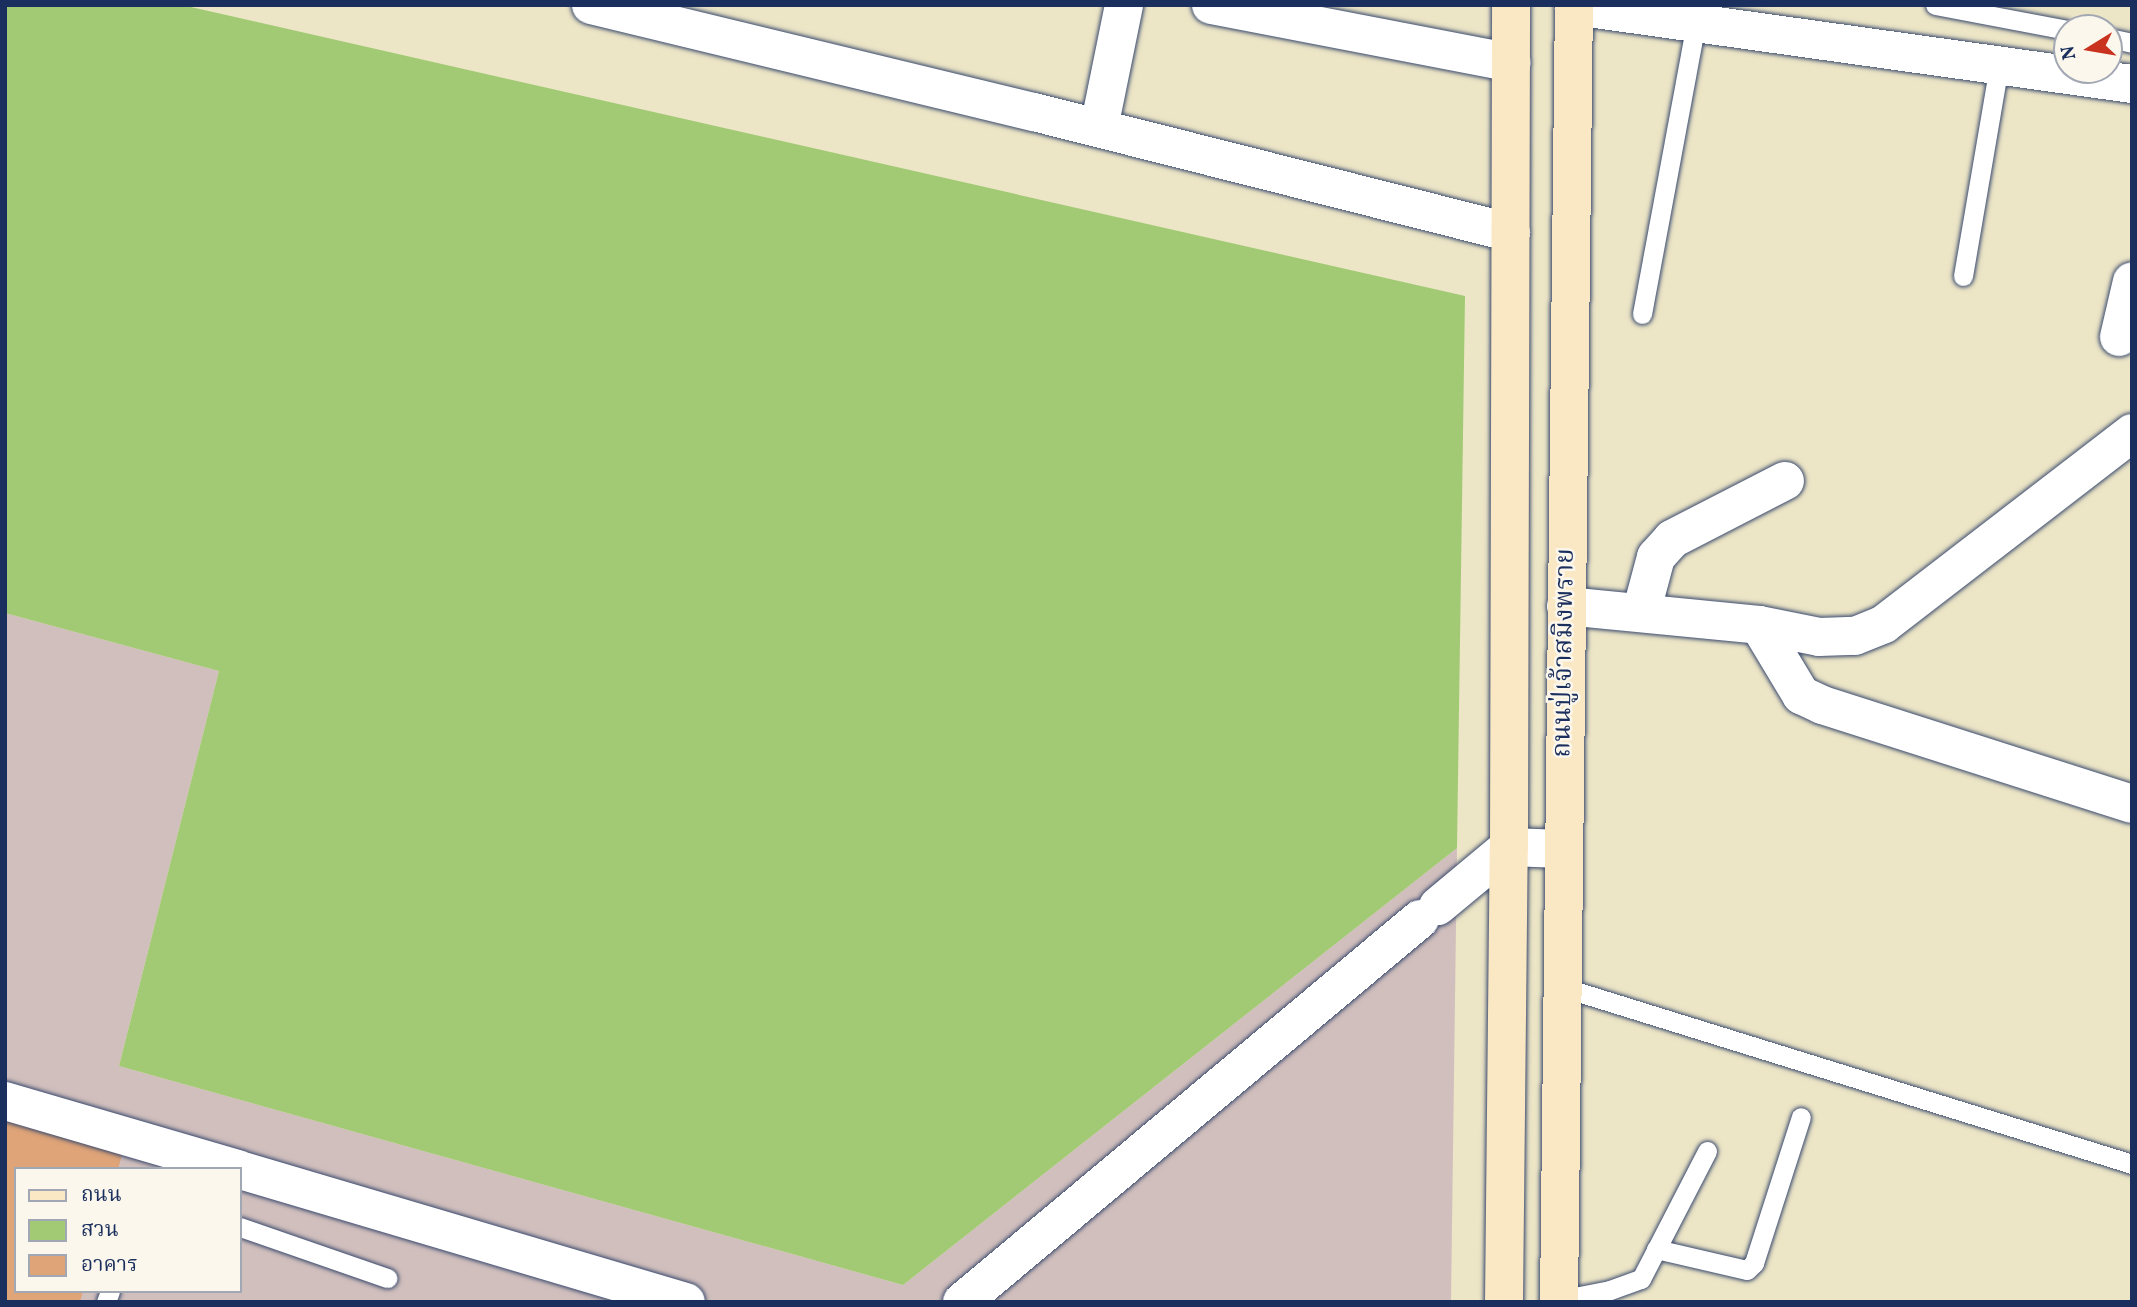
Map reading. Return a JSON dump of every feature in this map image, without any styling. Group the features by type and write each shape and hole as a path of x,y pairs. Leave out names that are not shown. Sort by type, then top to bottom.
{"main road":[{"name":"ถนนปู่เจ้าสมิงพราย","path":"1504,1302 1509,847 1511,5"},
{"name":"ถนนปู่เจ้าสมิงพราย","path":"1559,1301 1574,6"}],"street":[{"path":"591,5 1099,128 1511,233"},
{"path":"1099,128 1124,5"},
{"path":"1211,5 1511,63"},
{"path":"1574,6 2132,84"},
{"path":"2119,337 2132,281"},
{"path":"1566,606 1759,625 1819,637 1855,636 1884,624 2132,433"},
{"path":"1640,613 1656,557 1672,540 1785,481"},
{"path":"1759,625 1801,695 1822,705 2132,804"},
{"path":"962,1302 1509,847 1563,849"},
{"path":"5,1101 229,1167"},
{"path":"242,1171 686,1302"}],"lane":[{"path":"1935,5 2053,27"},
{"path":"1642,314 1696,24"},
{"path":"1963,275 1999,66"},
{"path":"1562,987 2132,1164"},
{"path":"1657,1249 1747,1270 1754,1263 1801,1117"},
{"path":"1559,1301 1630,1285 1642,1279 1707,1151"},
{"path":"242,1228 387,1279"}],"shaded area":[{"path":"5,613 219,671 119,1066 903,1285 1457,848 1451,1302 5,1302"}],"green space":[{"path":"5,5 182,5 1465,296 1457,848 903,1285 119,1066 219,671 5,613"}],"building":[{"path":"5,1105 126,1141 119,1167 14,1167 14,1293 82,1293 80,1302 5,1302"}]}
